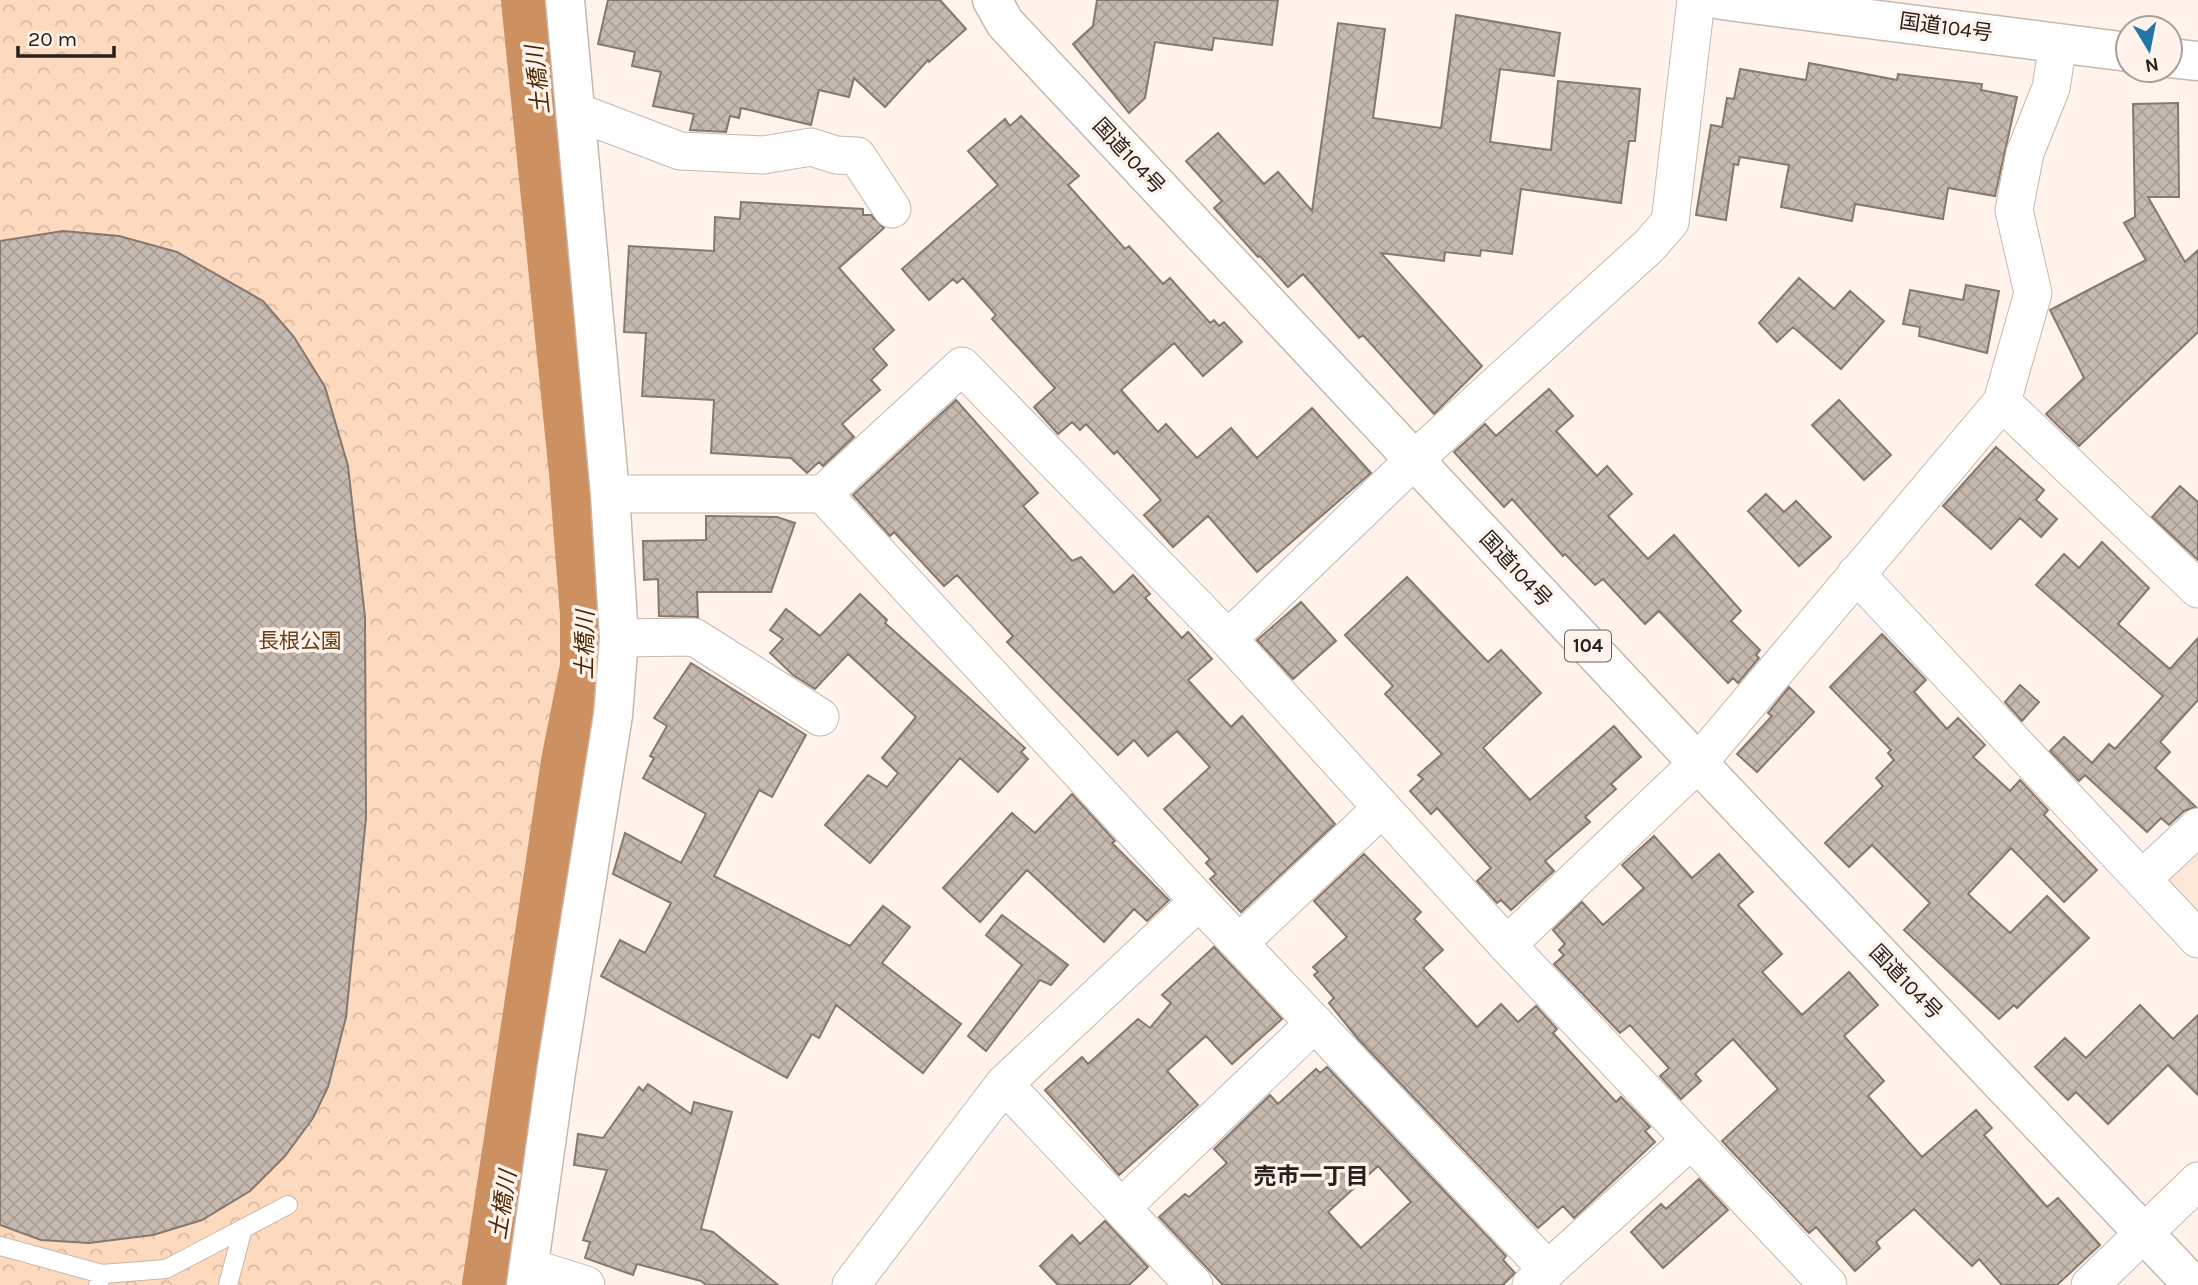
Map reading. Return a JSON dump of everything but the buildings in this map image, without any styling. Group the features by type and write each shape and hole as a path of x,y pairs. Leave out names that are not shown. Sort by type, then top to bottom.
{"main road":[{"path":"528,1276 556,1072 613,715 619,638 610,494 565,0"},
{"name":"国道104号","path":"992,0 1005,23 1698,763 2193,1285"},
{"name":"国道104号","path":"1721,0 2114,50"}],"street":[{"path":"1228,639 1414,460 1649,246 1670,222 1696,0"},
{"path":"1507,946 1698,763 2002,402 2033,293 2014,210 2025,153 2051,88 2058,43"},
{"path":"576,117 588,117 680,151 763,155 811,147 836,155 857,156 892,209"},
{"path":"610,494 823,494 962,366 1228,639 1507,946 1828,1285"},
{"path":"2002,402 2198,589"},
{"path":"823,494 1315,1024 1539,1277 1691,1140"},
{"path":"1856,574 2198,939"},
{"path":"619,638 694,637 820,717"},
{"path":"1239,943 1382,808"},
{"path":"2142,879 2198,827"},
{"path":"851,1285 1004,1084 1199,901"},
{"path":"1121,1208 1315,1024"},
{"path":"1004,1084 1194,1285"},
{"path":"2090,1285 2198,1181"},
{"path":"528,1276 586,1285"}],"lane":[{"path":"0,1246 100,1280 166,1269 242,1232 288,1205"},
{"path":"228,1285 242,1232"}],"shaded area":[{"path":"2198,848 2198,912 2167,878"}],"green space":[{"name":"長根公園","path":"0,0 532,0 540,134 553,142 576,357 600,668 503,1285 0,1285"}],"waterway":[{"name":"土橋川","path":"491,1285 570,762 589,667 589,614 578,473 530,0"}],"district":[{"name":"売市一丁目","path":"1311,1176"}]}
